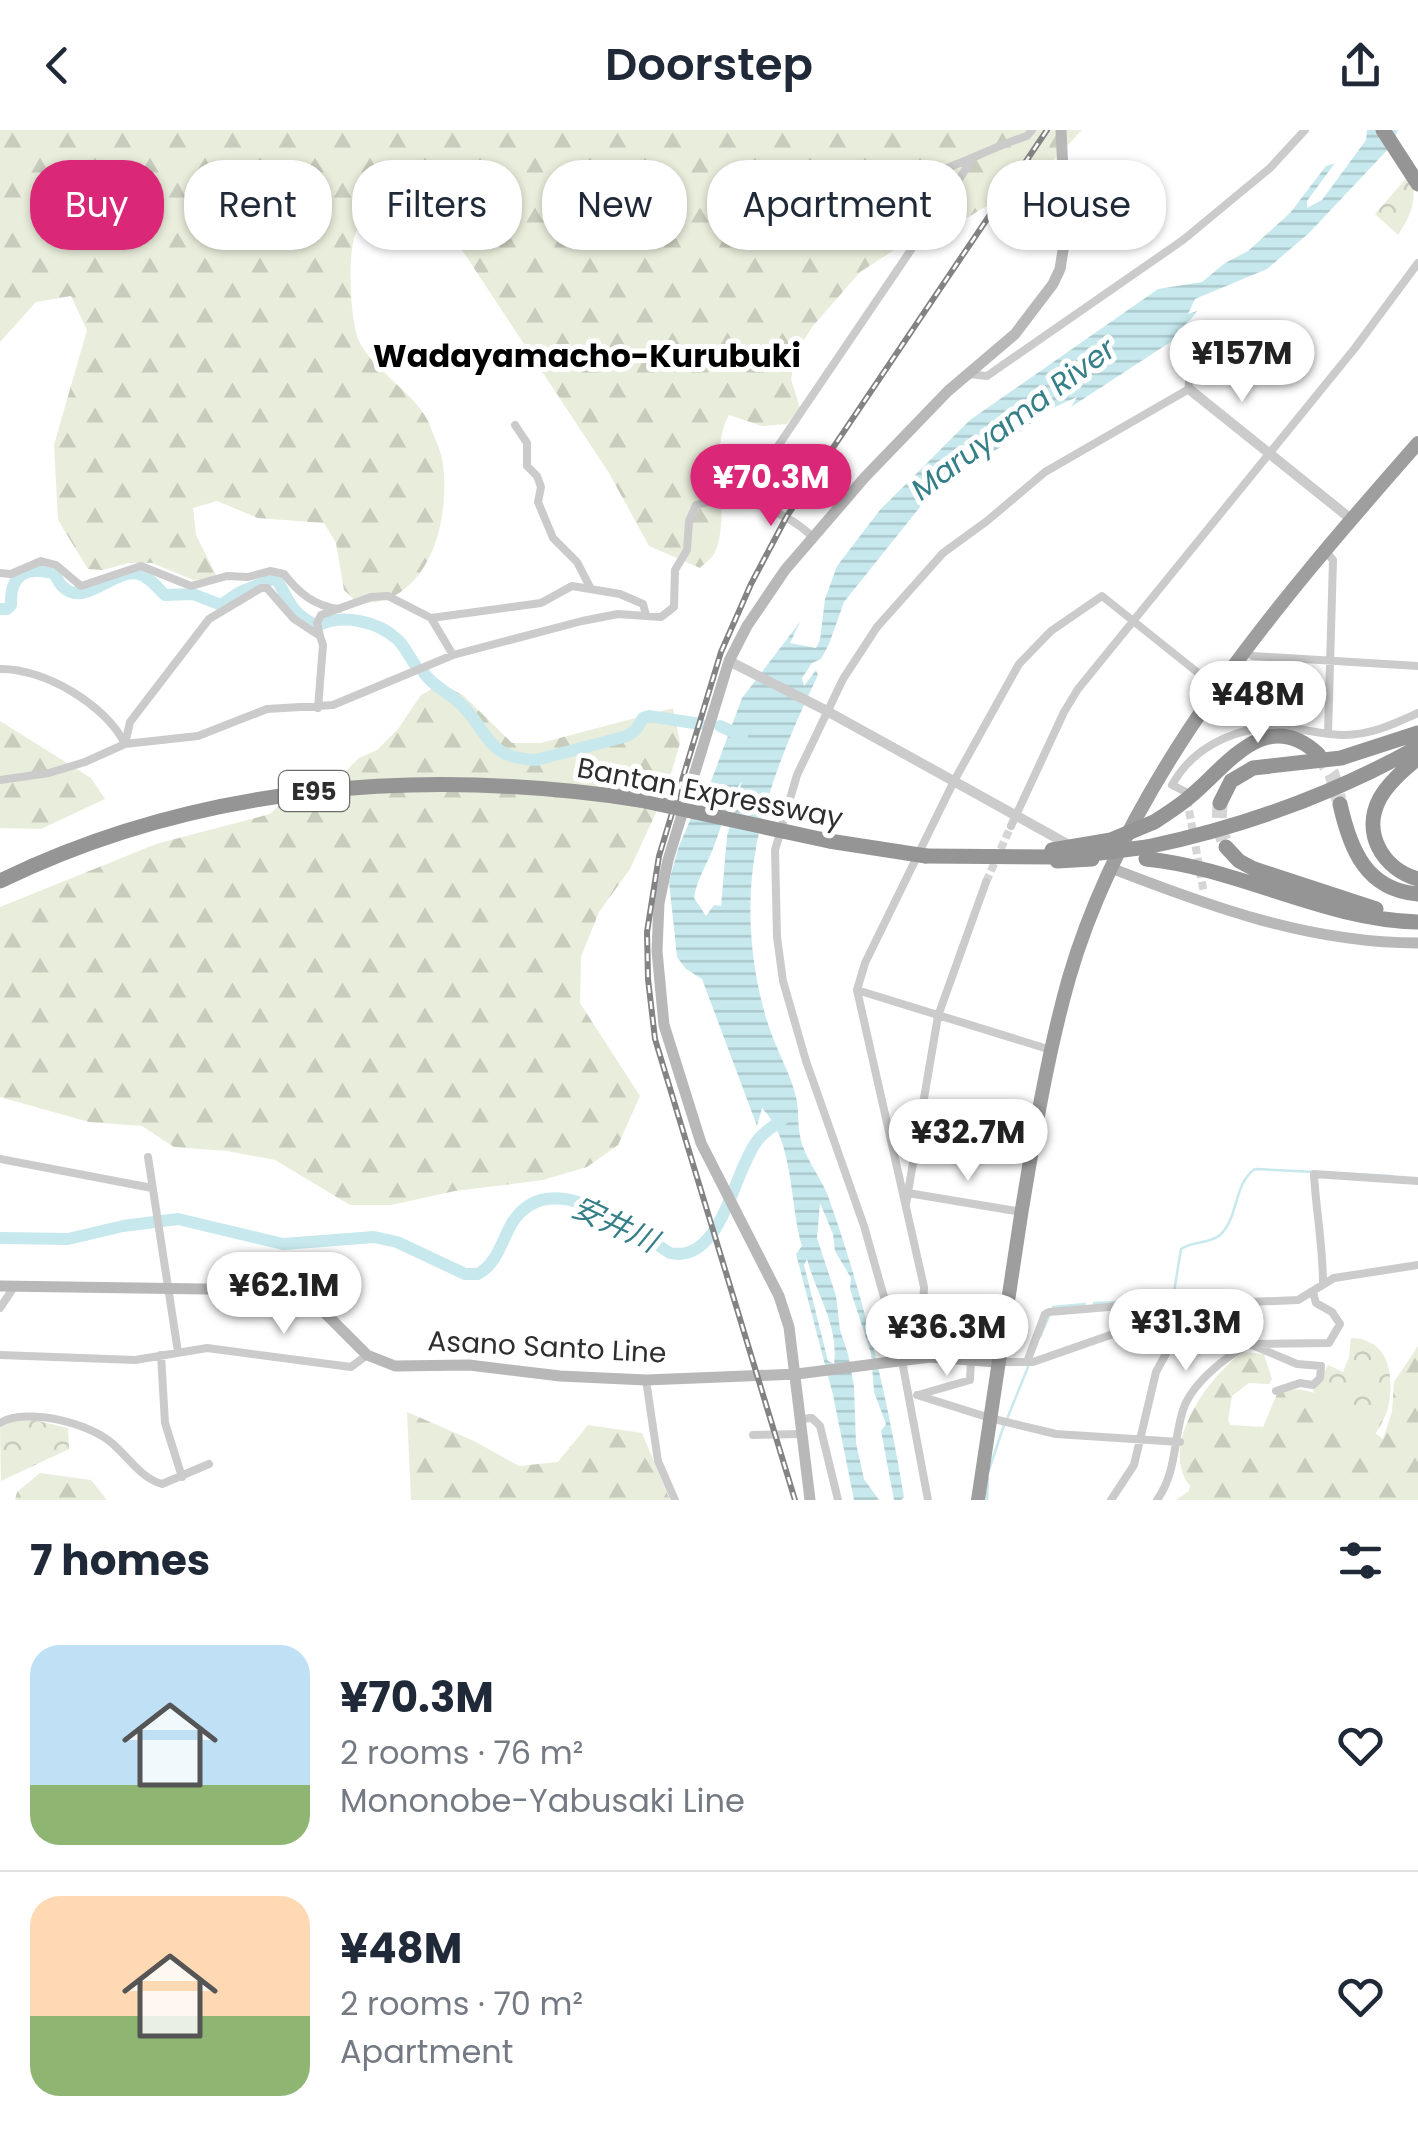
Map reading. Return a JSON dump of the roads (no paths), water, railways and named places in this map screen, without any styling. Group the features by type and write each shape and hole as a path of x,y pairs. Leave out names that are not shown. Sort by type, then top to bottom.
{"highway":[{"path":"1382,130 1418,184"},
{"path":"978,1500 996,1362 1051,1050 1070,976 1112,868 1151,789 1217,688 1352,518 1418,443"},
{"path":"1220,803 1232,782 1254,768 1341,758 1418,736"},
{"path":"1241,824 1320,790 1418,736"},
{"path":"1055,856 1111,840 1154,822 1185,801 1231,757 1253,742 1292,739 1318,754"},
{"path":"1055,856 1146,853 1309,801 1418,747"},
{"path":"1418,758 1382,795 1373,826 1378,849 1388,862 1418,879"},
{"name":"Bantan Expressway","path":"0,881 134,828 208,809 301,793 391,785 477,784 640,800 829,841 926,856 1055,856"},
{"path":"1340,804 1352,847 1366,870 1390,888 1418,894"},
{"path":"1226,847 1254,869 1418,921"},
{"path":"1146,853 1370,916 1418,921"}],"main road":[{"path":"810,1500 792,1340 779,1296 701,1142 671,1054 659,989 659,903 668,860 730,661 763,600 812,536 908,431 1015,334 1041,304 1060,269 1066,232 1061,130"},
{"path":"1112,868 1319,935 1418,943"},
{"path":"7,1286 257,1288 302,1295 341,1326 368,1355"},
{"name":"Asano Santo Line","path":"368,1355 395,1366 469,1366 646,1380 797,1374 930,1357 996,1362"}],"street":[{"path":"965,160 1027,136 1032,130"},
{"path":"968,374 987,376 1183,240 1270,168 1305,130"},
{"path":"740,502 974,156"},
{"path":"1013,820 1064,712 1355,348 1418,263"},
{"path":"1232,335 1192,366 1188,375 1190,388 1352,518"},
{"path":"928,1500 913,1396 899,1361 864,1226 789,1006 777,937 775,850 797,775 824,709 877,627 942,553 1045,472 1190,388"},
{"path":"515,425 527,443 527,466 541,486 538,502 549,530 577,562 590,588"},
{"path":"0,780 48,773 126,744 198,736 267,708 318,708 357,697 453,655 582,621 618,614 661,617 674,607 674,570 687,550 689,521 696,505 740,502 778,512 812,536"},
{"path":"1326,552 1333,560 1328,734"},
{"path":"0,572 11,574 41,560 56,565 80,586 141,566 191,586 226,576 270,572 284,574 310,600 339,609"},
{"path":"431,618 541,603 572,586 643,604 646,615"},
{"path":"126,744 130,722 209,618 267,588 294,619 319,630"},
{"path":"318,708 321,614 370,596 388,596 431,618 453,655"},
{"path":"899,1361 914,1342 924,1288 857,990 865,963 954,780 1019,664 1052,632 1102,596 1217,688"},
{"path":"1246,652 1253,656 1418,666"},
{"path":"730,661 954,780 1013,820 1112,868"},
{"path":"0,670 13,669 70,690 107,716 126,744"},
{"path":"1186,792 1172,785 1176,778 1202,752 1234,733 1265,727 1328,734 1372,732 1418,713"},
{"path":"905,1208 938,1016 986,882"},
{"path":"857,990 1051,1050"},
{"path":"148,1157 178,1352"},
{"path":"0,1159 152,1188"},
{"path":"1323,1283 1323,1246 1316,1216 1314,1174 1418,1182"},
{"path":"908,1193 1022,1212"},
{"path":"996,1362 1027,1362 1200,1304 1298,1300 1334,1278 1418,1265"},
{"path":"0,1308 7,1286"},
{"path":"1157,1500 1171,1474 1184,1406 1231,1354 1250,1344 1329,1343 1340,1324 1332,1312 1316,1304 1313,1292"},
{"path":"1027,1362 1049,1312 1180,1300 1184,1310 1182,1324 1156,1372 1134,1465 1114,1499"},
{"path":"1250,1344 1297,1364 1321,1366 1320,1378 1313,1385 1300,1383 1276,1391"},
{"path":"0,1354 135,1360 207,1348 351,1366 368,1355"},
{"path":"161,1355 165,1423 182,1477"},
{"path":"913,1396 970,1380 971,1360"},
{"path":"646,1380 658,1461 676,1500"},
{"path":"913,1396 1056,1434 1179,1442"},
{"path":"0,1423 11,1416 30,1415 76,1425 110,1440 150,1481 162,1484 209,1464"},
{"path":"802,1418 812,1418 820,1426 838,1500"},
{"path":"753,1436 803,1434"}],"water":[{"name":"Maruyama River","path":"1367,130 1398,130 1391,146 1309,233 1267,269 1195,299 1188,314 1197,311 1172,341 1071,407 1077,397 1046,411 1001,447 959,471 924,502 844,602 821,659 812,663 802,678 804,686 816,670 818,675 786,748 761,824 752,876 751,936 760,995 794,1089 802,1142 828,1196 863,1307 904,1497 894,1500 881,1431 886,1424 874,1392 871,1353 850,1289 851,1278 835,1251 833,1234 820,1203 817,1238 836,1296 848,1354 854,1386 856,1443 864,1479 879,1500 854,1500 833,1395 796,1254 802,1246 786,1155 773,1122 762,1108 757,1126 702,979 686,969 677,957 669,881 679,846 700,797 710,784 742,698 800,622 790,643 816,648 825,599 837,566 880,510 970,420 1158,289 1202,282 1248,251 1290,213 1326,166 1335,163 1307,201 1307,208 1322,200 1366,140","holes":["742,781 727,836 721,906 714,905 706,916 694,898 695,891","807,1259 830,1323 834,1364 828,1361 804,1265"]}],"waterway":[{"path":"0,609 11,605 16,580 34,571 53,573 62,586 80,593 129,573 139,574 165,595 193,594 221,605 240,592 273,579 308,621 317,626 337,620 359,621 380,628 398,640 416,666"},
{"path":"424,673 466,709 495,747 518,758 536,760 627,736 649,716 700,724"},
{"path":"720,726 742,736"},
{"name":"安井川","path":"0,1238 68,1239 178,1219 283,1244 374,1237 397,1242 465,1274 478,1274 494,1258 512,1223 528,1206 547,1199 590,1206 670,1253 688,1253 714,1231 757,1141 782,1120"},
{"path":"1170,1297 1181,1249 1220,1235 1230,1220 1243,1183 1255,1169 1392,1176"},
{"path":"1094,1303 1123,1302"},
{"path":"1053,1307 1085,1304"},
{"path":"1040,1337 1049,1316"},
{"path":"1007,1419 1028,1367"},
{"path":"989,1470 1004,1425"},
{"path":"987,1500 988,1478"}],"tunnel":[{"path":"1318,754 1332,774 1339,800"},
{"path":"1187,799 1204,893"},
{"path":"1220,803 1219,826 1226,847"},
{"path":"986,882 1011,826"}],"railway":[{"path":"795,1500 655,1039 647,932 659,856 721,652 787,516 1047,130"}],"district":[{"name":"Wadayamacho-Kurubuki","path":"587,355"}]}
